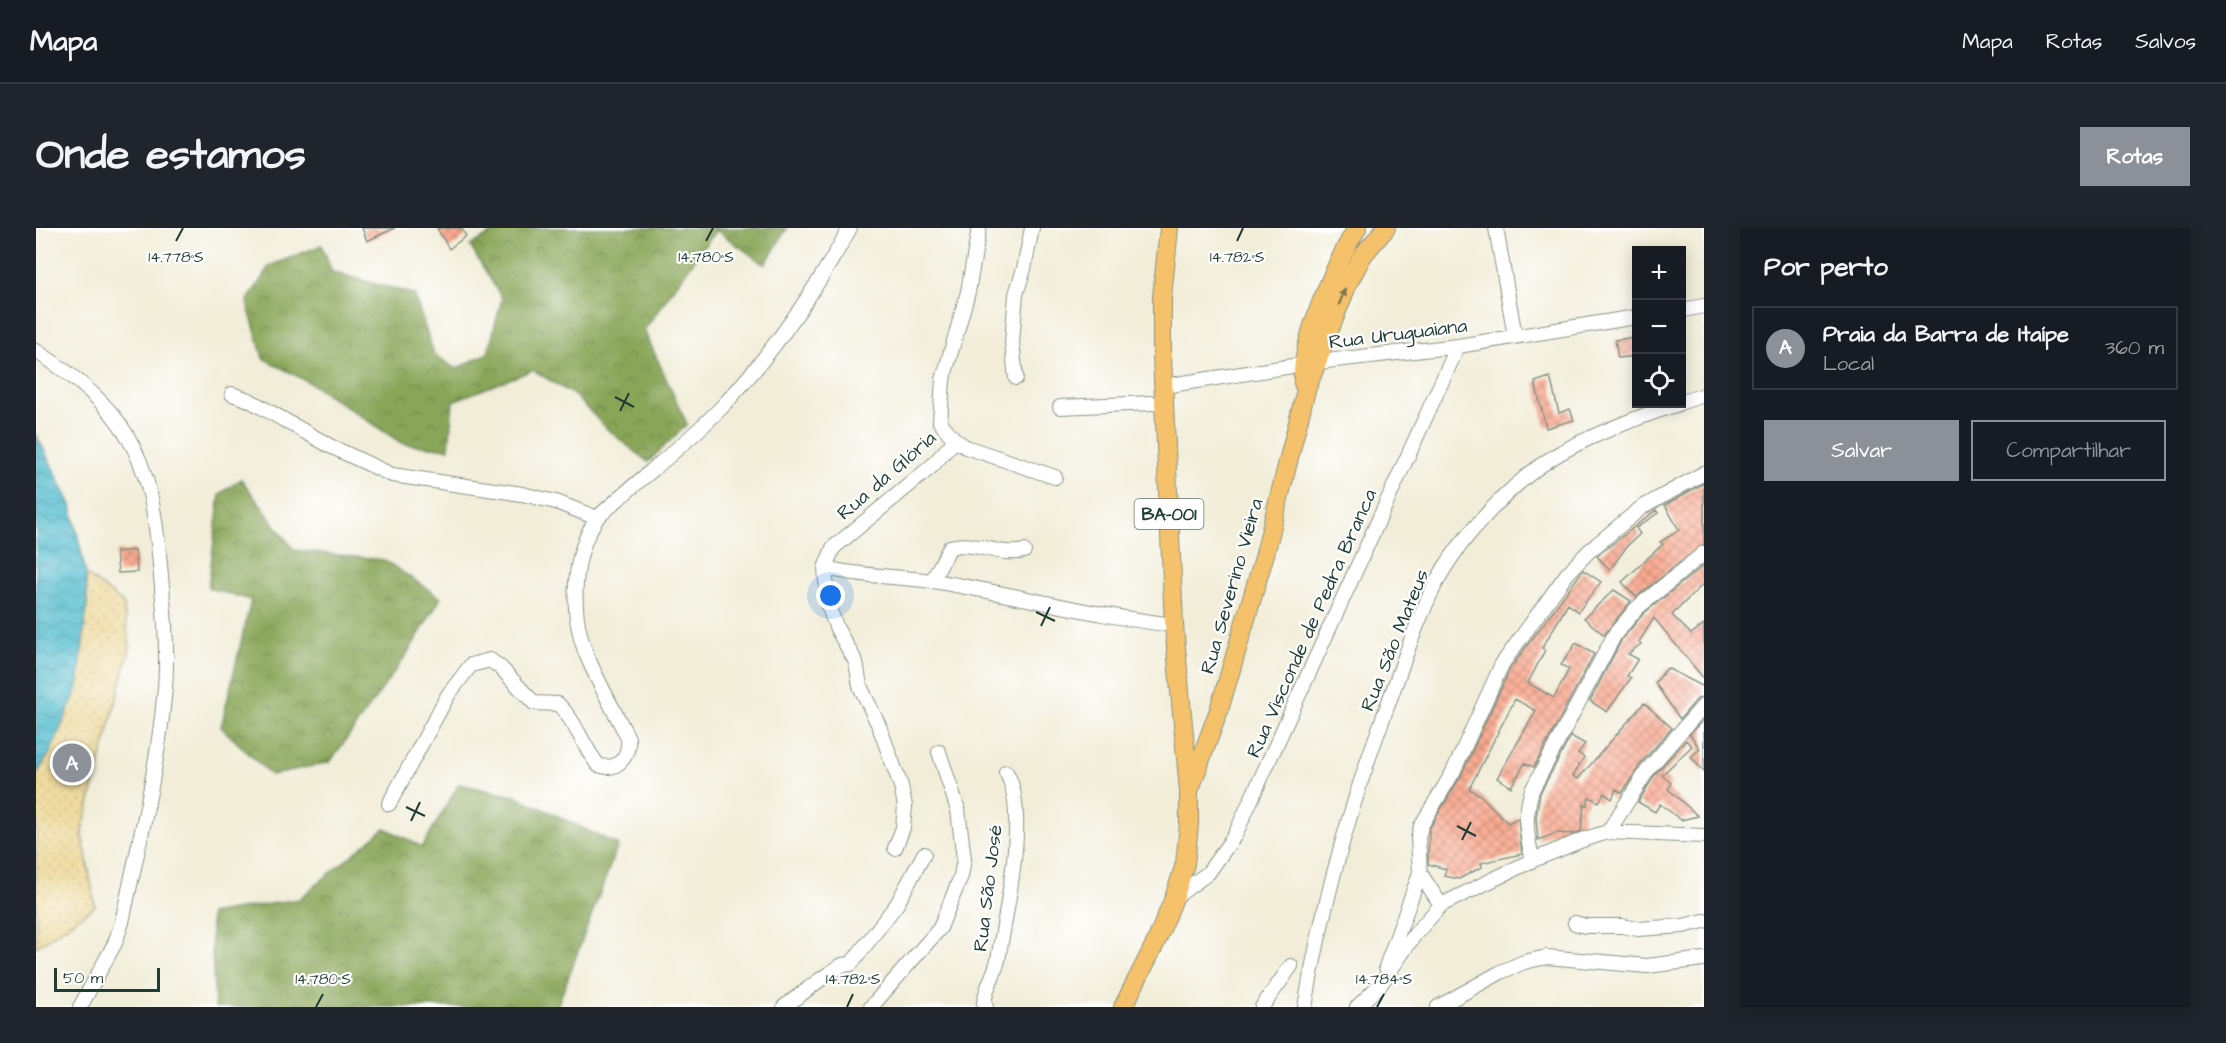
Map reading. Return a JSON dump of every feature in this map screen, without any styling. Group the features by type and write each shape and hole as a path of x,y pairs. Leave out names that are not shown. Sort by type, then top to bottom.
{"main road":[{"name":"Rua Severino Vieira","path":"1312,363 1311,337 1331,275 1357,228"},
{"name":"Rua Severino Vieira","path":"1189,791 1219,710 1262,566 1312,363 1363,255 1386,228"},
{"name":"BA-001","path":"1123,1007 1156,942 1185,864 1189,791 1174,625 1164,386 1162,297 1168,231"}],"street":[{"path":"389,804 448,695 464,672 478,661 490,660 501,668 534,703 558,704 569,714 586,750 598,765 609,767 624,759 629,749 628,738 585,651 578,624 575,597 580,556 590,529 597,518 719,410 790,328 850,228"},
{"path":"955,440 940,422 941,401 951,347 968,292 979,228"},
{"path":"1016,378 1012,342 1016,294 1024,269 1032,228"},
{"path":"1496,228 1515,336"},
{"path":"1686,309 1704,306"},
{"name":"Rua Uruguaiana","path":"1164,386 1312,363 1458,346 1632,318"},
{"name":"Rua Visconde de Pedra Branca","path":"1174,898 1208,873 1235,835 1458,346"},
{"path":"36,351 63,369 92,395 125,432 137,453 149,487 156,521 163,595 164,697 152,785 123,922 106,960 80,1007"},
{"path":"232,394 249,400 330,446 392,475 522,494 556,502 597,518"},
{"name":"Rua São Mateus","path":"1686,401 1704,395"},
{"path":"1060,407 1153,403"},
{"name":"Rua São Mateus","path":"1305,1007 1317,937 1362,773 1425,606 1447,563 1503,499 1534,472 1561,453 1668,408"},
{"name":"Rua da Glória","path":"825,568 833,548 932,466 955,440 993,458 1055,477"},
{"path":"1380,985 1420,873 1418,838 1421,826 1453,772 1502,664 1567,574 1610,532 1641,508 1704,473"},
{"path":"932,581 950,547 972,546 1012,554 1024,551"},
{"path":"1533,861 1526,826 1527,805 1532,790 1615,634 1637,608 1704,553"},
{"path":"895,848 903,828 905,806 901,786 882,734 860,686 856,662 837,629 828,605 825,568 851,574 932,581 1096,615 1174,625"},
{"path":"1608,832 1649,768 1704,705"},
{"path":"871,1007 940,928 961,876 964,859 958,810 939,752"},
{"name":"Rua São José","path":"986,1007 984,1003 986,988 995,973 998,960 1016,854 1016,818 1010,779 1006,772"},
{"path":"1357,1007 1380,985 1416,933 1441,905 1533,861 1608,832 1704,836"},
{"path":"784,1007 821,979 842,966 849,966 897,904 924,854"},
{"path":"1420,873 1441,905"},
{"path":"1575,923 1585,926 1622,926 1638,929 1683,926 1704,921"},
{"path":"1438,1007 1524,962 1547,957 1647,966 1704,959"},
{"path":"1262,1007 1291,966"}],"green space":[{"path":"500,228 787,228 765,265 716,230 644,330 687,424 648,462 607,429 574,395 533,370 453,401 449,449 403,444 310,383 263,358 247,302 269,266 322,245 332,272 414,294 434,354 456,369 488,353 502,298 470,246"},
{"path":"241,479 294,550 384,560 441,598 407,654 330,762 271,775 221,727 251,600 208,588 220,494"},
{"path":"459,784 518,797 618,845 557,1007 215,1007 210,914 299,899 385,828 422,847"}],"sand":[{"path":"86,574 123,603 130,648 82,831 95,906 36,947 36,775 51,751 87,606"}],"water":[{"path":"36,434 71,505 86,574 87,606 78,687 51,751 36,775"}],"building":[{"path":"362,228 395,228 367,241"},
{"path":"437,228 461,228 466,236 449,249"},
{"path":"1632,338 1632,356 1618,358 1615,340"},
{"path":"1550,377 1559,413 1570,409 1574,420 1546,428 1535,382"},
{"path":"1704,483 1704,544 1636,597 1622,582 1663,544 1660,542 1679,530 1665,505"},
{"path":"1656,510 1658,513 1636,528 1640,534 1627,546 1610,570 1597,556"},
{"path":"135,550 137,572 118,573 116,552"},
{"path":"1704,565 1704,583 1672,615 1691,634 1704,624 1704,679 1654,618 1639,642 1641,644 1628,654 1638,659 1627,676 1631,678 1607,712 1590,701 1622,639 1643,614"},
{"path":"1583,570 1601,582 1578,612 1568,604 1542,648 1545,650 1528,683 1554,698 1569,669 1561,665 1576,643 1594,654 1534,767 1525,763 1511,787 1497,778 1536,711 1515,699 1469,789 1480,795 1508,823 1518,818 1522,854 1481,863 1482,867 1459,879 1444,876 1446,869 1428,864 1429,829 1461,776 1510,669"},
{"path":"1614,590 1631,601 1604,635 1584,618"},
{"path":"1667,668 1704,687 1704,696 1697,699 1680,719 1655,683"},
{"path":"1644,703 1672,728 1642,762 1622,793 1616,789 1612,799 1604,793 1599,802 1589,797 1587,805 1584,804 1581,831 1574,834 1557,833 1538,840 1536,817 1540,793 1571,736 1585,744 1578,753 1584,757 1573,776 1578,779"},
{"path":"1704,719 1704,772 1691,757 1700,749 1690,734"},
{"path":"1686,740 1692,746 1662,775 1671,783 1668,789 1698,816 1681,820 1660,804 1655,812 1638,802 1656,773"}],"place":[{"name":"Praia da Barra de Itaípe","path":"72,763"}]}
